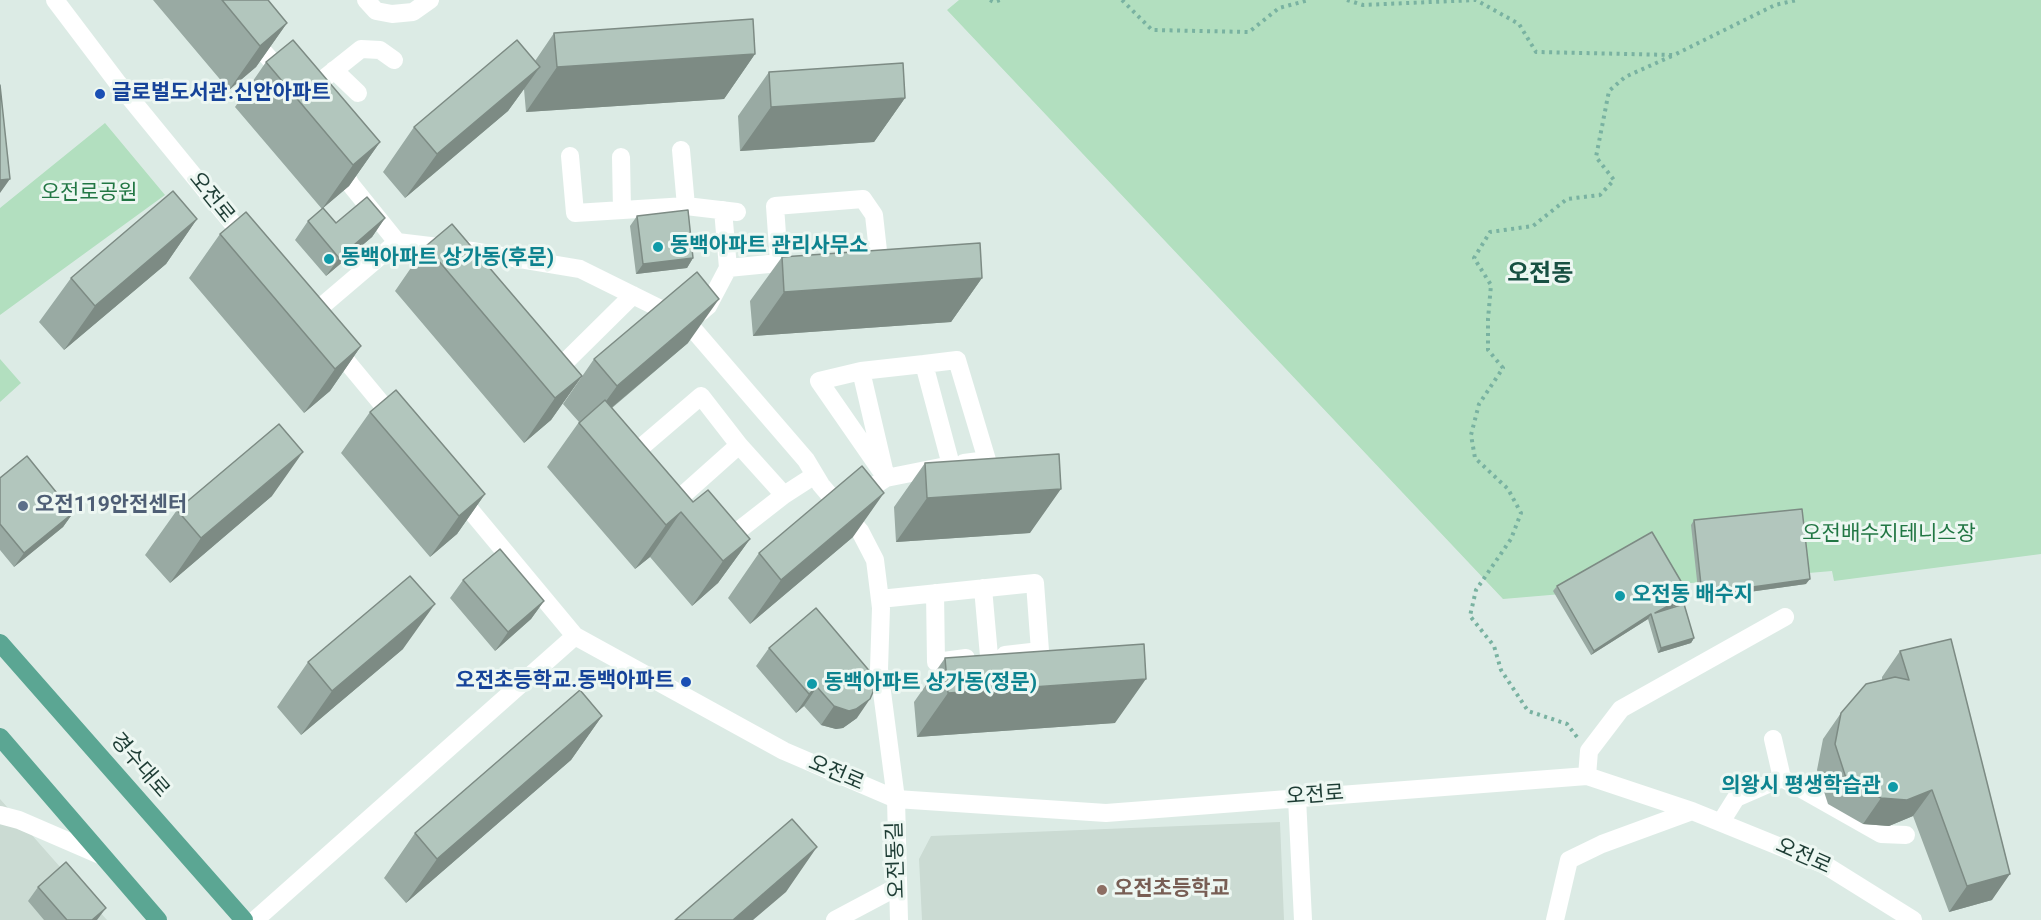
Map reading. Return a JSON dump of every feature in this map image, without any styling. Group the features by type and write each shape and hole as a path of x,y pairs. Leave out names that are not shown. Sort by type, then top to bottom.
{"main road":[{"name":"경수대로","path":"0,643 244,920"},
{"path":"0,737 158,920"}],"street":[{"name":"오전로","path":"55,0 117,82 258,255"},
{"path":"217,0 306,100 334,70 361,49 380,50 394,60"},
{"path":"366,0 376,11 392,14 413,12 430,0"},
{"path":"334,70 358,93"},
{"path":"329,145 351,185 397,242 472,251 580,269 687,322 708,306 728,268 730,211 686,206 575,213 570,156"},
{"path":"681,150 686,206"},
{"path":"621,157 622,210"},
{"path":"780,263 775,206 863,199 874,215 879,260"},
{"path":"317,326 397,242"},
{"path":"844,266 879,260 897,263"},
{"path":"728,268 780,263 808,272 820,270"},
{"path":"536,374 543,383 633,295"},
{"path":"295,299 408,435"},
{"name":"오전동길","path":"687,322 806,459 815,475 860,531 875,560 880,599 879,669 896,799 897,887 900,920"},
{"path":"840,507 886,478 987,460 957,360 861,371 819,381 886,478"},
{"path":"924,364 951,465"},
{"path":"861,371 886,478"},
{"path":"691,516 674,503 632,455 701,396 739,445 784,495"},
{"path":"674,503 739,445"},
{"path":"708,529 724,541 784,495 815,475"},
{"name":"오전로","path":"446,481 575,636 784,751 896,799 1106,813 1587,776 1692,811 1825,865 1887,913 1913,920"},
{"path":"880,599 934,593 1035,583 1041,651 936,662 934,593"},
{"path":"983,588 989,656"},
{"path":"1587,776 1589,751 1621,710 1785,617"},
{"path":"255,920 575,636"},
{"path":"1773,739 1782,778 1881,834 1906,835"},
{"path":"1720,822 1736,798 1782,778"},
{"path":"1297,798 1303,920"},
{"path":"1555,920 1569,860 1602,844 1692,811"},
{"path":"0,815 19,820 100,855"},
{"path":"835,920 897,887"}],"path":[{"path":"990,0 994,2 1000,0"},
{"path":"1122,0 1152,30 1249,32 1279,8 1309,0"},
{"path":"1347,0 1362,5 1476,0 1519,24 1536,52 1674,55"},
{"path":"1589,751 1567,724 1528,711 1501,670 1494,646 1470,616 1476,590 1511,539 1521,513 1508,489 1475,458 1471,435 1479,404 1503,368 1488,350 1491,285 1474,258 1490,232 1533,225 1567,199 1600,195 1614,180 1596,157 1609,91 1625,76 1674,55 1775,5 1797,0"}],"shaded area":[{"path":"0,799 107,920 0,920"},
{"name":"오전초등학교","path":"1280,822 1284,920 922,920 919,859 931,836"}],"green space":[{"name":"오전배수지테니스장","path":"959,0 2041,0 2041,554 1834,581 1832,571 1503,599 947,10"},
{"name":"오전로공원","path":"105,123 165,195 0,315 0,208"},
{"path":"0,359 21,383 0,402"}],"building":[{"path":"222,0 268,0 287,23 260,46"},
{"path":"753,19 755,54 557,67 554,33"},
{"path":"293,40 380,142 353,165 266,62"},
{"path":"517,40 540,67 437,154 414,127"},
{"path":"903,63 905,98 771,107 769,72"},
{"path":"0,85 10,179 0,180"},
{"path":"173,191 197,219 95,306 71,278"},
{"path":"367,197 385,218 339,258 308,221 323,208 336,223"},
{"name":"동백아파트 관리사무소","path":"688,210 693,258 643,264 637,216"},
{"path":"246,212 361,346 335,369 220,234"},
{"path":"452,224 582,376 555,398 426,246"},
{"path":"980,243 982,278 784,292 782,257"},
{"path":"697,272 719,299 617,386 594,359"},
{"path":"396,390 485,494 459,516 370,412"},
{"path":"605,400 693,502 708,490 750,539 723,561 681,512 666,525 579,423"},
{"path":"279,424 303,452 201,538 177,510"},
{"path":"1059,454 1061,489 927,498 925,463"},
{"name":"오전119안전센터","path":"27,456 73,513 24,553 0,524 0,478"},
{"path":"862,466 884,493 781,580 759,553"},
{"name":"오전동 배수지","path":"1802,509 1810,579 1702,594 1694,520"},
{"name":"오전동 배수지","path":"1652,532 1689,595 1655,613 1684,604 1694,638 1661,648 1651,614 1594,651 1557,586"},
{"path":"500,549 544,601 508,632 463,580"},
{"path":"410,576 435,604 332,691 308,662"},
{"path":"816,608 872,674 874,683 870,699 856,709 849,711 834,706 817,687 809,694 769,648"},
{"name":"의왕시 평생학습관","path":"1951,639 2010,874 1967,886 1932,790 1907,800 1881,798 1846,778 1835,744 1841,713 1866,684 1895,677 1909,680 1900,651"},
{"path":"1144,644 1146,679 948,693 945,658"},
{"path":"580,690 602,716 437,859 415,833"},
{"path":"792,819 817,847 733,920 675,920"},
{"path":"66,862 106,908 92,920 67,920 38,887"}],"place":[{"name":"글로벌도서관.신안아파트","path":"100,94"},
{"name":"동백아파트 관리사무소","path":"658,247"},
{"name":"동백아파트 상가동(후문)","path":"329,259"},
{"name":"오전119안전센터","path":"23,506"},
{"name":"오전동 배수지","path":"1620,596"},
{"name":"오전초등학교.동백아파트","path":"686,682"},
{"name":"동백아파트 상가동(정문)","path":"812,684"},
{"name":"의왕시 평생학습관","path":"1893,787"},
{"name":"오전초등학교","path":"1102,890"}],"district":[{"name":"오전동","path":"1540,275"}]}
